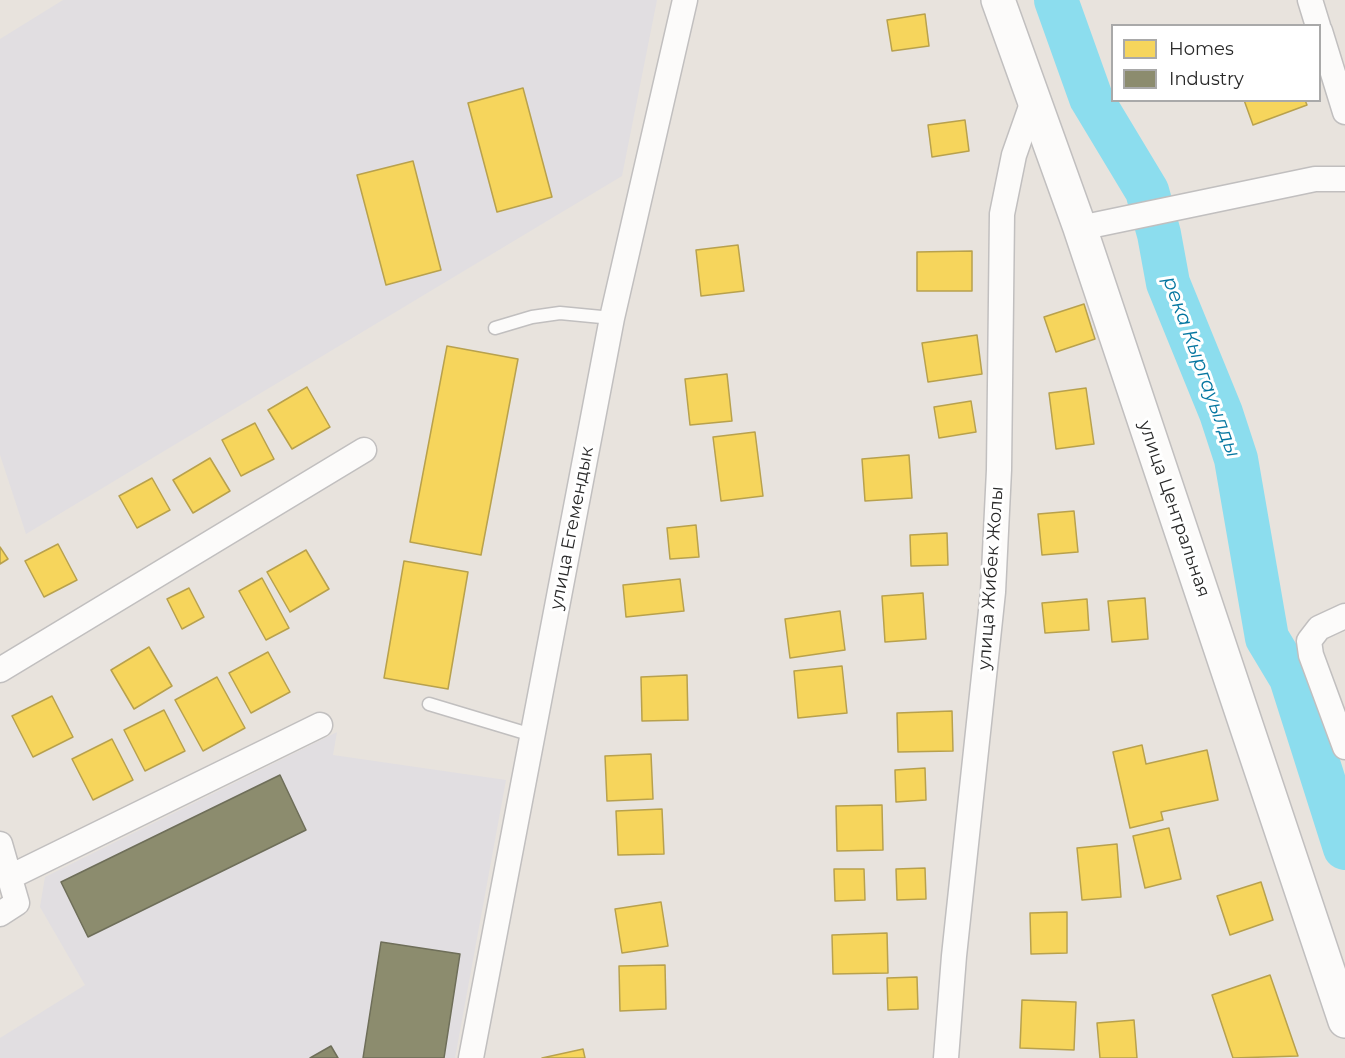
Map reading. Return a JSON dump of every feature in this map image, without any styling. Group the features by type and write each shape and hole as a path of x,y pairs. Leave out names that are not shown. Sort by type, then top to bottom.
{"main road":[{"name":"улица Центральная","path":"998,0 1080,228 1345,1021"}],"street":[{"name":"улица Егемендык","path":"471,1058 612,318 685,0"},
{"path":"1310,0 1317,24"},
{"path":"1321,34 1345,112"},
{"name":"улица Жибек Жолы","path":"946,1058 954,956 993,592 999,470 1002,214 1014,155 1033,101"},
{"path":"1080,228 1315,179 1345,179"},
{"path":"0,670 364,450"},
{"path":"1345,616 1318,628 1308,640 1311,655 1345,747"},
{"path":"10,877 320,726"},
{"path":"0,844 18,903 0,914"}],"lane":[{"path":"495,328 532,317 560,313 612,318"},
{"path":"429,704 532,735"}],"shaded area":[{"path":"63,0 657,0 622,176 26,534 0,455 0,39"},
{"path":"337,732 333,755 506,780 455,1058 0,1058 0,1038 85,985 40,907 45,877"}],"building: Homes":[{"path":"925,14 929,46 892,51 887,20"},
{"path":"523,88 552,197 497,212 468,103"},
{"path":"1245,102 1306,102 1307,105 1253,125"},
{"path":"965,120 969,151 932,157 928,125"},
{"path":"413,161 441,270 386,285 357,175"},
{"path":"738,245 744,291 701,296 696,250"},
{"path":"972,251 972,291 917,291 917,252"},
{"path":"1084,304 1095,339 1056,352 1044,317"},
{"path":"977,335 982,374 928,382 922,343"},
{"path":"447,346 518,359 481,555 410,542"},
{"path":"727,374 732,421 690,425 685,379"},
{"path":"307,387 330,427 292,449 268,410"},
{"path":"1086,388 1094,444 1056,449 1049,393"},
{"path":"971,401 976,432 939,438 934,407"},
{"path":"255,423 274,459 241,476 222,440"},
{"path":"755,432 763,496 721,501 713,437"},
{"path":"909,455 912,498 865,501 862,459"},
{"path":"210,458 230,491 193,513 173,480"},
{"path":"152,478 170,510 137,528 119,496"},
{"path":"1074,511 1078,552 1042,555 1038,514"},
{"path":"696,525 699,557 670,559 667,528"},
{"path":"947,533 948,565 911,566 910,535"},
{"path":"58,544 77,580 44,597 25,561"},
{"path":"0,547 8,559 0,564"},
{"path":"306,550 329,589 290,612 267,572"},
{"path":"404,561 468,572 448,689 384,678"},
{"path":"262,578 289,628 266,640 239,591"},
{"path":"680,579 684,611 626,617 623,585"},
{"path":"189,588 204,617 182,629 167,599"},
{"path":"923,593 926,639 885,642 882,596"},
{"path":"1145,598 1148,639 1112,642 1108,601"},
{"path":"1087,599 1089,630 1045,633 1042,603"},
{"path":"840,611 845,650 790,658 785,619"},
{"path":"149,647 172,686 134,709 111,670"},
{"path":"268,652 290,692 251,713 229,673"},
{"path":"842,666 847,713 798,718 794,671"},
{"path":"687,675 688,720 642,721 641,677"},
{"path":"217,677 245,728 203,751 175,700"},
{"path":"52,696 73,737 33,757 12,716"},
{"path":"164,710 185,751 145,771 124,730"},
{"path":"952,711 953,751 898,752 897,713"},
{"path":"112,739 133,780 93,800 72,759"},
{"path":"1142,745 1146,764 1207,750 1218,800 1161,812 1163,820 1130,828 1113,752"},
{"path":"651,754 653,799 607,801 605,756"},
{"path":"925,768 926,800 896,802 895,770"},
{"path":"882,805 883,850 837,851 836,806"},
{"path":"662,809 664,854 618,855 616,811"},
{"path":"1169,828 1181,879 1145,888 1133,836"},
{"path":"1117,844 1121,897 1082,900 1077,848"},
{"path":"925,868 926,899 897,900 896,869"},
{"path":"834,869 864,869 865,900 835,901"},
{"path":"1261,882 1273,920 1230,935 1217,896"},
{"path":"661,902 668,946 622,953 615,909"},
{"path":"1067,912 1067,953 1031,954 1030,913"},
{"path":"887,933 888,973 833,974 832,935"},
{"path":"665,965 666,1009 620,1011 619,966"},
{"path":"1270,975 1298,1056 1233,1058 1212,995"},
{"path":"917,977 918,1009 888,1010 887,978"},
{"path":"1022,1000 1076,1002 1074,1050 1020,1048"},
{"path":"1134,1020 1137,1058 1100,1058 1097,1023"},
{"path":"583,1049 585,1058 542,1058"}],"building: Industry":[{"path":"280,775 306,830 88,937 61,882"},
{"path":"381,942 460,954 444,1058 363,1058"},
{"path":"331,1046 338,1058 310,1058"}],"waterway":[{"name":"река Кыргауылды","path":"1056,0 1091,98 1147,191 1159,234 1168,283 1221,413 1236,459 1267,638 1291,678 1345,848"}]}
